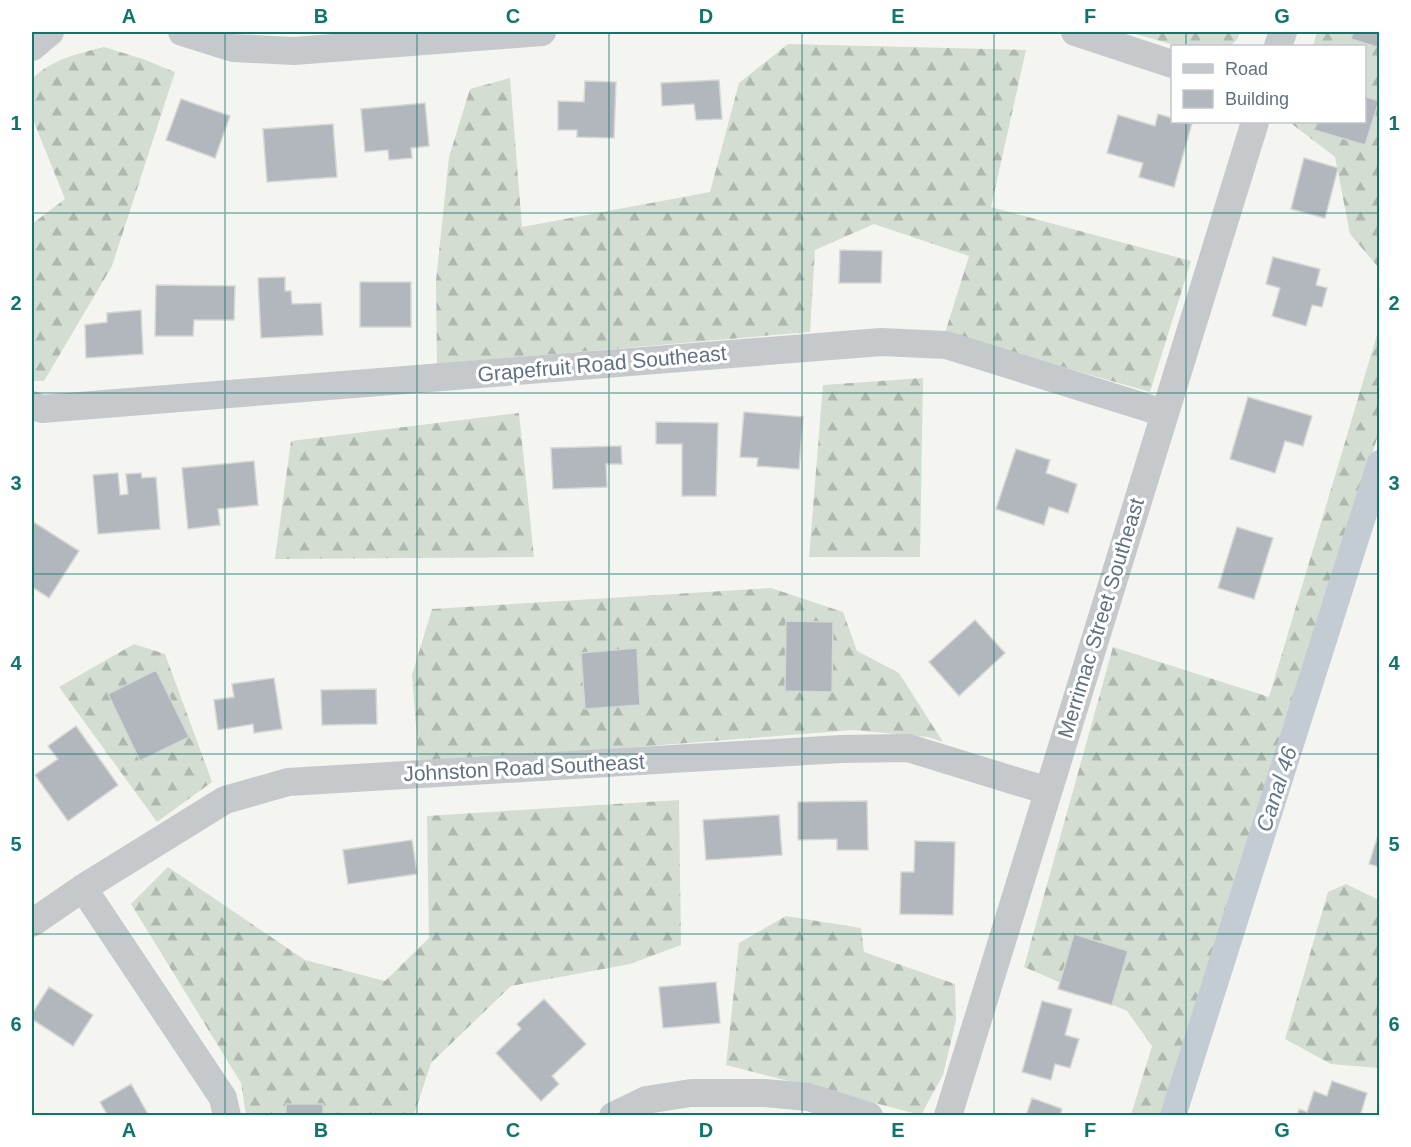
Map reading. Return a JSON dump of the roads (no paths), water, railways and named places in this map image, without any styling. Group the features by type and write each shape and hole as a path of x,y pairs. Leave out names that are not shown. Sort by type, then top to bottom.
{"street":[{"path":"32,47 50,32"},
{"path":"182,32 233,48 294,51 542,32"},
{"path":"1075,32 1171,63"},
{"name":"Merrimac Street Southeast","path":"948,1116 1255,123"},
{"name":"Grapefruit Road Southeast","path":"32,405 42,409 881,342 946,345 1164,413"},
{"name":"Johnston Road Southeast","path":"32,923 82,888 225,800 288,782 829,750 908,748 1048,791"},
{"path":"82,888 223,1098 227,1116"},
{"path":"613,1116 646,1100 669,1096 691,1093 765,1093 808,1097 870,1116"}],"waterway":[{"name":"Canal 46","path":"1173,1116 1380,463"}]}
